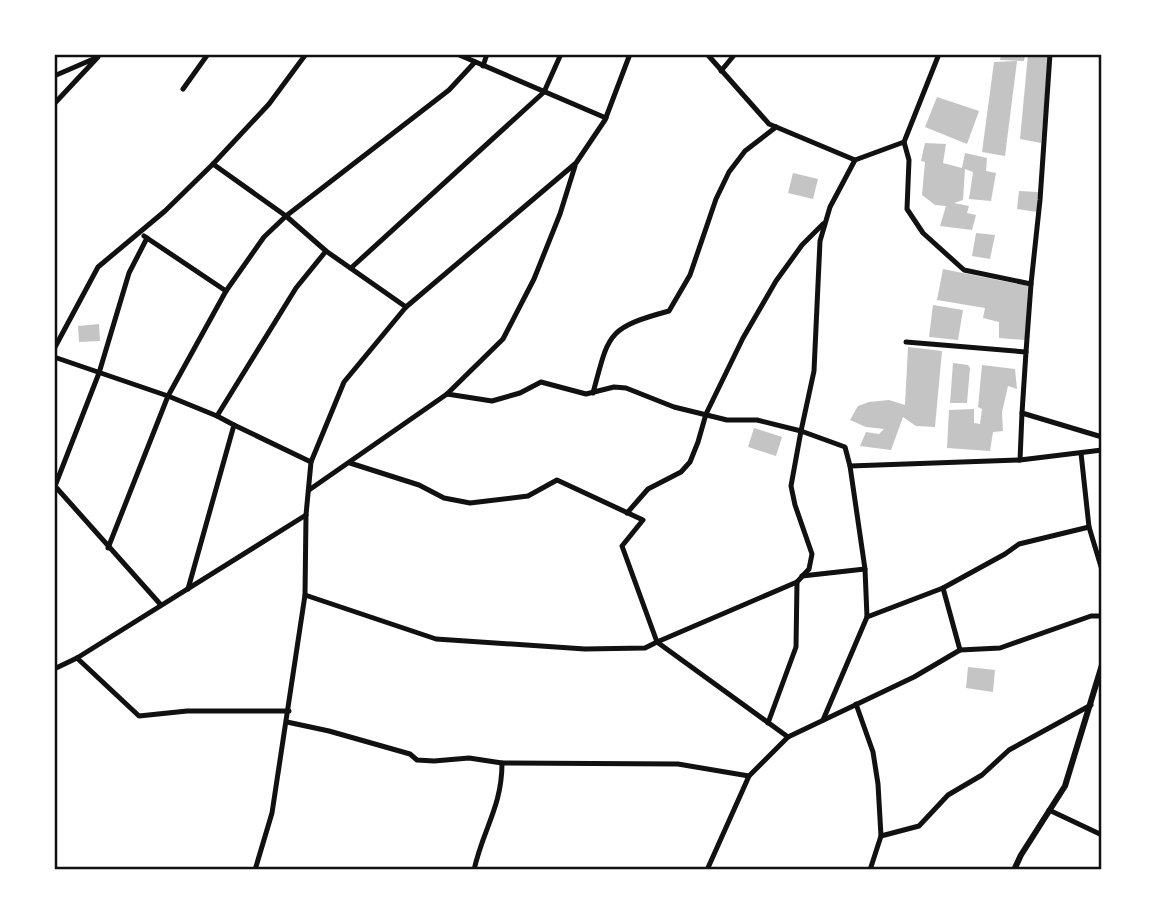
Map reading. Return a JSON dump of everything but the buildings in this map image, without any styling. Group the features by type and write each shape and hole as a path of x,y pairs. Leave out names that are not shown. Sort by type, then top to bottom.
{"street":[{"path":"183,89 208,54"},
{"path":"54,349 98,267 140,233 213,164 269,104 306,54"},
{"path":"457,54 606,118"},
{"path":"483,66 487,54"},
{"path":"351,268 544,92 561,54"},
{"path":"255,870 272,813 305,595 306,514 311,462 344,382 406,307 576,163 606,118 630,54"},
{"path":"707,54 769,124 855,160"},
{"path":"722,71 735,54"},
{"path":"939,54 904,142 909,160 907,209 923,233 964,270 1031,284"},
{"path":"1020,460 1050,54"},
{"path":"54,76 100,56"},
{"path":"54,104 100,56"},
{"path":"108,548 168,396 226,291 264,237 286,216 449,90 475,62"},
{"path":"593,393 603,352 614,333 637,320 669,311 690,275 716,200 729,172 745,151 776,127"},
{"path":"305,595 436,639 585,649 645,648 797,582 809,569 812,554 791,486 814,371 820,241 830,207 855,160 904,142"},
{"path":"309,490 447,394 503,339 534,279 560,214 576,163"},
{"path":"213,164 406,307"},
{"path":"627,513 648,489 681,472 690,463 706,414 743,338 776,281 802,244 825,222"},
{"path":"140,233 226,291"},
{"path":"147,238 129,273 99,373 55,486 161,605"},
{"path":"216,416 296,288 327,251"},
{"path":"906,342 1027,352"},
{"path":"54,357 168,396 311,462"},
{"path":"447,394 492,401 527,390 541,382 593,393 603,389 625,388 674,407 727,420 757,420 801,431 845,447 865,569 867,617 822,720"},
{"path":"1022,413 1102,437"},
{"path":"188,589 234,425"},
{"path":"850,467 1020,460 1102,450"},
{"path":"1080,453 1089,527 1102,570"},
{"path":"350,463 419,485 444,498 470,503 528,496 557,480 643,520 622,547 657,642 788,737"},
{"path":"54,669 77,658 306,514"},
{"path":"867,617 943,588 1019,544 1089,527"},
{"path":"802,576 865,569"},
{"path":"768,723 796,647 797,582"},
{"path":"943,588 960,650"},
{"path":"707,870 749,776 788,737 914,677 960,650 1000,648 1091,616 1102,616"},
{"path":"77,658 139,716 187,711 289,711"},
{"path":"1014,870 1065,786 1102,666"},
{"path":"856,704 873,752 878,784 881,836 870,870"},
{"path":"881,836 919,827 948,795 982,775 1009,750 1091,705"},
{"path":"287,722 410,754 417,760 469,758 502,763 678,764 749,776"},
{"path":"474,870 498,804 502,763"},
{"path":"1049,810 1102,835"}]}
